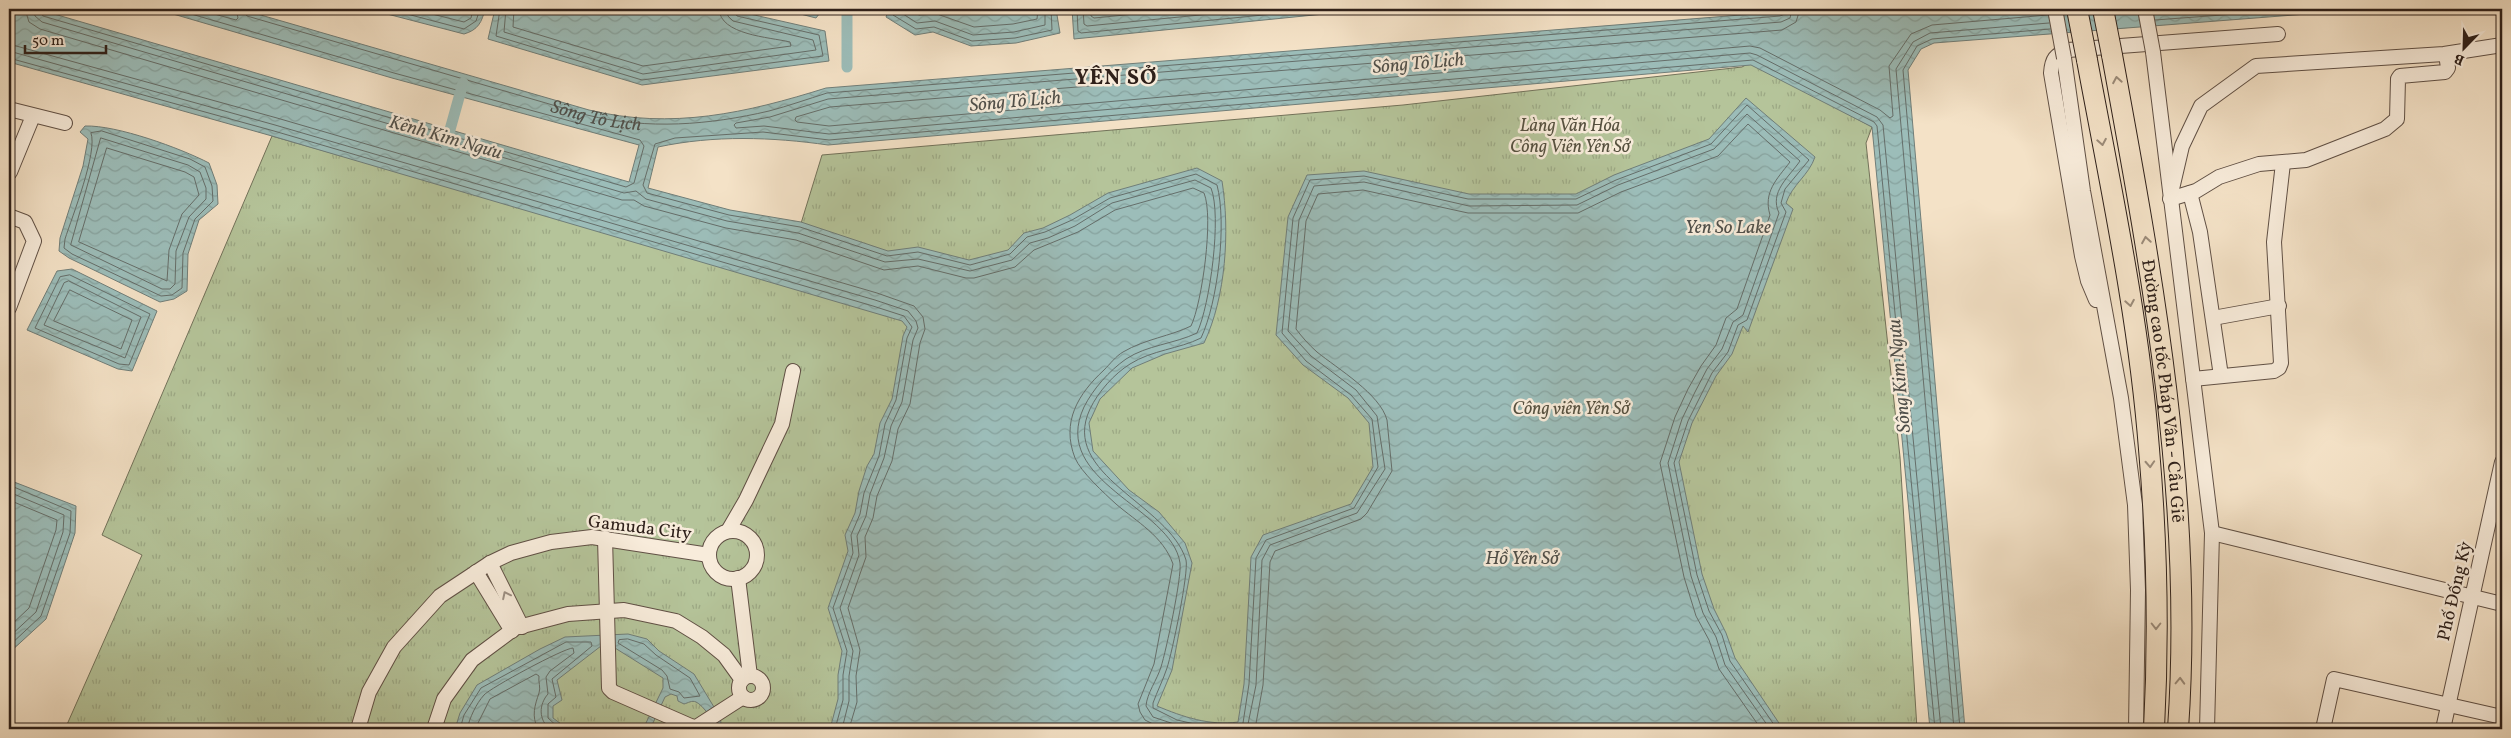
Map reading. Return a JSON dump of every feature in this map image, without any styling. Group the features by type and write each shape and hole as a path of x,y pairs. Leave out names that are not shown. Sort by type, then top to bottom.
{"highway":[{"name":"Đường cao tốc Pháp Vân - Cầu Giẽ","path":"2077,9 2138,348 2149,448 2156,593 2154,729"},
{"name":"Đường cao tốc Pháp Vân - Cầu Giẽ","path":"2103,9 2144,233 2172,424 2178,518 2182,633 2178,729"}],"street":[{"path":"2055,9 2083,191 2121,398 2134,505 2138,590 2136,729"},
{"path":"2145,9 2153,52 2212,533 2207,729"},
{"path":"2104,313 2088,281 2082,256 2051,73 2052,62 2056,54 2068,50 2278,34"},
{"path":"2170,200 2182,146 2202,106 2256,66 2446,54 2502,45"},
{"path":"2170,200 2190,193 2227,174 2259,164 2306,160 2386,129 2394,123 2397,112 2398,79 2400,76 2445,72 2448,68 2446,54"},
{"path":"9,109 65,123"},
{"path":"10,172 12,156 33,116"},
{"path":"2193,379 2274,371 2279,368 2283,358 2274,242 2283,163"},
{"path":"2190,193 2200,232 2221,376"},
{"path":"9,216 25,222 34,240 10,302"},
{"path":"2213,318 2279,306"},
{"path":"728,531 746,535 756,550 753,567 738,578 721,575 712,567 709,555 714,540 728,531 746,500 782,424 793,371"},
{"name":"Phố Đống Kỳ","path":"2442,729 2502,462"},
{"path":"2212,533 2502,604"},
{"name":"Gamuda City","path":"358,729 369,692 394,647 440,596 490,563 511,553 551,542 592,537 709,555"},
{"path":"605,538 606,650 609,688 613,692 693,727 708,720 742,696"},
{"path":"490,563 517,629"},
{"path":"476,572 517,629"},
{"path":"738,578 746,678 739,686 742,696"},
{"path":"434,729 444,699 472,660 517,629 568,614 624,610 676,621 702,637 724,655 746,678 760,681 762,692 754,700 742,696"},
{"path":"2324,729 2334,678 2502,717"}],"green space":[{"name":"Công viên Yên Sở","path":"1751,62 1872,127 1866,143 1900,457 1917,729 65,729 142,555 102,535 272,136 783,282 822,155 1403,105 1742,67"}],"water":[{"name":"Hồ Yên Sở","path":"9,9 37,9 629,182 639,145 392,78 156,9 240,9 589,110 650,119 709,116 738,111 767,105 826,88 1816,9 2371,9 1934,43 1921,49 1908,70 1965,729 1930,729 1872,127 1751,65 828,145 786,140 743,138 700,140 658,147 648,188 730,210 801,222 888,251 918,247 969,260 1008,250 1024,233 1043,228 1108,193 1197,168 1222,181 1226,221 1224,264 1217,305 1204,343 1165,354 1132,368 1100,399 1089,423 1093,451 1129,490 1159,512 1185,543 1192,563 1172,670 1157,706 1197,720 1217,723 1238,722 1244,684 1251,557 1263,535 1351,504 1373,467 1369,423 1348,398 1303,365 1276,335 1288,217 1307,175 1364,171 1469,194 1576,194 1614,175 1709,139 1746,98 1815,157 1786,203 1793,209 1748,332 1743,326 1732,354 1716,376 1692,423 1679,462 1702,574 1714,609 1726,633 1735,658 1783,729 830,729 838,699 838,675 842,651 828,608 848,551 845,535 855,513 859,491 867,466 874,454 880,423 892,399 903,336 907,327 902,321 272,136 9,62"},
{"path":"368,9 485,9 479,25 464,34"},
{"path":"495,9 728,9 825,31 829,61 642,85 488,39"},
{"path":"781,9 823,9 816,18"},
{"path":"889,9 1056,9 1060,33 1016,43 971,46 933,32 915,35 886,17"},
{"path":"1072,9 1374,9 1074,39"},
{"path":"85,126 114,129 148,138 209,163 217,185 218,204 199,220 188,254 187,291 174,299 160,302 69,258 59,251 60,238 83,166 88,139 80,132"},
{"path":"72,269 157,311 132,371 118,369 27,330 57,271"},
{"path":"9,480 76,506 75,533 46,619 9,653"},
{"path":"628,634 647,639 659,651 694,674 720,717 722,729 715,729 711,718 699,704 693,701 684,704 678,701 677,696 671,694 665,697 652,725 653,729 643,729 663,688 663,678 615,648 601,646 557,680 562,700 553,706 553,718 568,729 455,729 460,713 477,685 540,649 565,637"}],"waterway":[{"path":"847,9 847,67"},
{"name":"Kênh Kim Ngưu","path":"446,144 463,83"}],"district":[{"name":"YÊN SỞ","path":"1116,76"}],"water label":[{"name":"Sông Tô Lịch","path":"1418,62"},
{"name":"Sông Tô Lịch","path":"1015,100"},
{"name":"Sông Tô Lịch","path":"597,116"},
{"name":"Yen So Lake","path":"1728,226"},
{"name":"Sông Kim Ngưu","path":"1898,376"}],"park label":[{"name":"Làng Văn Hóa Công Viên Yên Sở","path":"1570,135"}]}
